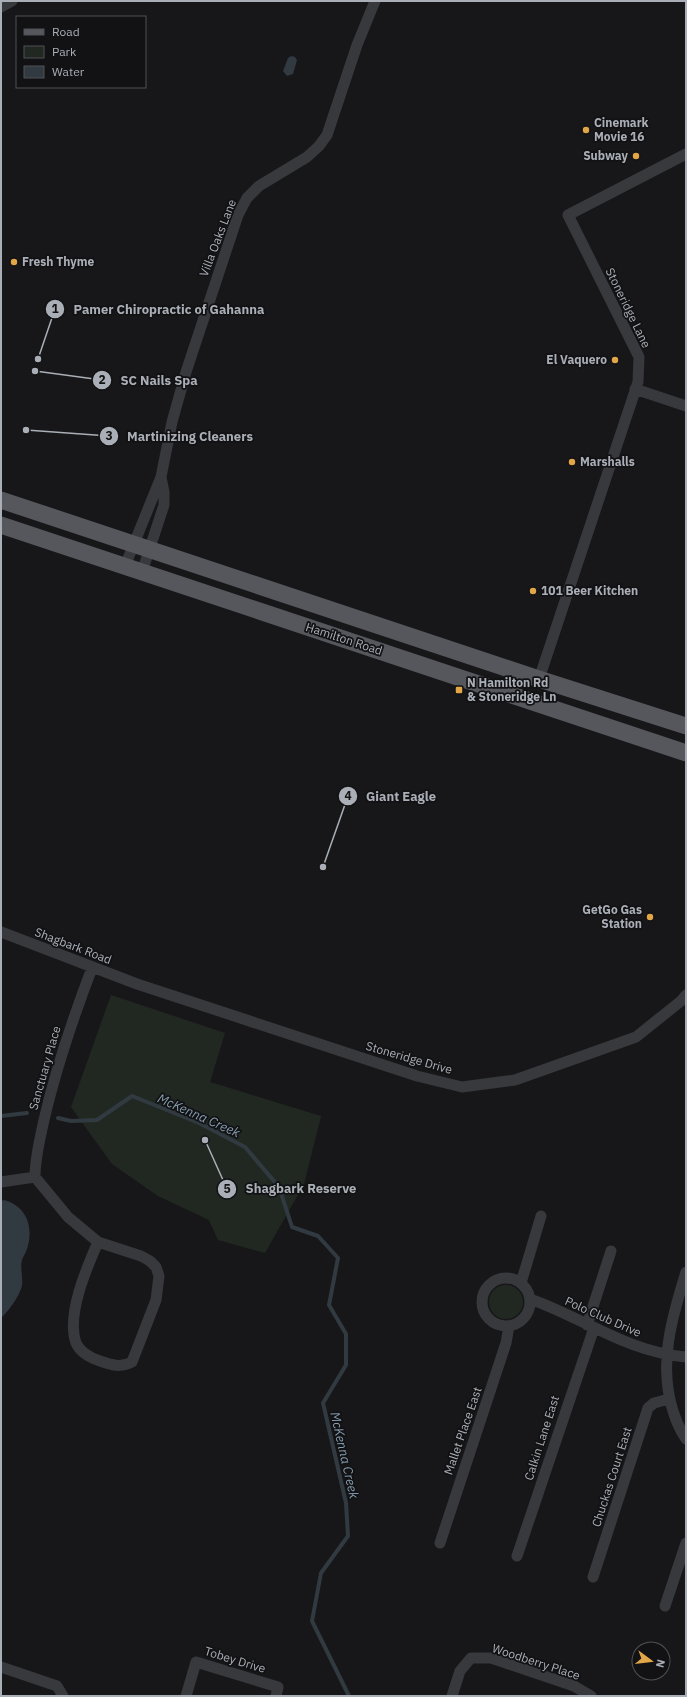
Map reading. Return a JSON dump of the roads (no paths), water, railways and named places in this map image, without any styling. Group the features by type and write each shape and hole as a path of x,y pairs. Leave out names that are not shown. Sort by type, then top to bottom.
{"main road":[{"name":"Hamilton Road","path":"1,500 538,679 686,726"},
{"name":"Hamilton Road","path":"1,525 686,753"}],"street":[{"path":"1,7 12,1"},
{"name":"Villa Oaks Lane","path":"125,566 161,477 172,422 186,372 230,235 238,215 247,198 259,186 307,157 319,146 327,135 357,45 374,1"},
{"name":"Stoneridge Lane","path":"538,679 638,382 639,357 568,215 686,154"},
{"path":"635,389 686,406"},
{"name":"Villa Oaks Lane","path":"142,572 164,505 164,492 161,477"},
{"name":"Shagbark Road","path":"1,932 137,984"},
{"name":"Sanctuary Place","path":"35,1177 35,1161 49,1100 68,1031 92,968"},
{"name":"Stoneridge Drive","path":"137,984 416,1076 462,1087 515,1080 636,1037 681,1001 686,995"},
{"path":"1,1182 35,1177 68,1217 98,1242 141,1256 150,1261 156,1267 159,1276 156,1300 132,1362 127,1365 119,1366 108,1364 92,1358 76,1343 75,1306 85,1271 98,1242"},
{"path":"521,1283 541,1216"},
{"name":"Calkin Lane East","path":"517,1556 590,1326 611,1251"},
{"path":"686,1272 669,1331 667,1355 669,1399 677,1423 686,1438"},
{"path":"501,1278 509,1278 521,1283 528,1291 530,1299 530,1306 524,1318 515,1325 509,1326 498,1326 491,1322 485,1316 481,1300 483,1292 487,1286 501,1278"},
{"name":"Polo Club Drive","path":"530,1299 547,1305 635,1346 667,1355 686,1357"},
{"name":"Mallet Place East","path":"440,1542 506,1343 509,1326"},
{"name":"Chuckas Court East","path":"593,1577 648,1408 654,1403 669,1399"},
{"path":"665,1606 686,1543"},
{"name":"Woodberry Place","path":"452,1696 460,1671 471,1658 491,1658 574,1686 591,1696"},
{"name":"Tobey Drive","path":"186,1696 196,1662 277,1692"},
{"path":"1,1667 57,1686 63,1696"}],"water":[{"path":"291,56 295,57 297,60 293,74 287,76 283,71 288,58"},
{"path":"4,1200 18,1207 23,1213 27,1219 30,1233 27,1249 21,1263 21,1289 14,1303 1,1318 1,1201"}],"waterway":[{"name":"McKenna Creek","path":"58,1118 71,1121 97,1120 132,1096 199,1123 245,1147 279,1187 292,1227 318,1236 338,1258 329,1305 346,1334 346,1365 323,1403 346,1503 348,1536 321,1573 312,1621 349,1696"},
{"name":"McKenna Creek","path":"1,1116 27,1113"}],"place":[{"name":"Cinemark Movie 16","path":"586,130"},
{"name":"Subway","path":"636,156"},
{"name":"Fresh Thyme","path":"14,262"},
{"name":"Pamer Chiropractic of Gahanna","path":"38,359"},
{"name":"El Vaquero","path":"615,360"},
{"name":"SC Nails Spa","path":"35,371"},
{"name":"Martinizing Cleaners","path":"26,430"},
{"name":"Marshalls","path":"572,462"},
{"name":"101 Beer Kitchen","path":"533,591"},
{"name":"N Hamilton Rd & Stoneridge Ln","path":"459,690"},
{"name":"Giant Eagle","path":"323,867"},
{"name":"GetGo Gas Station","path":"650,917"},
{"name":"Shagbark Reserve","path":"205,1140"}]}
